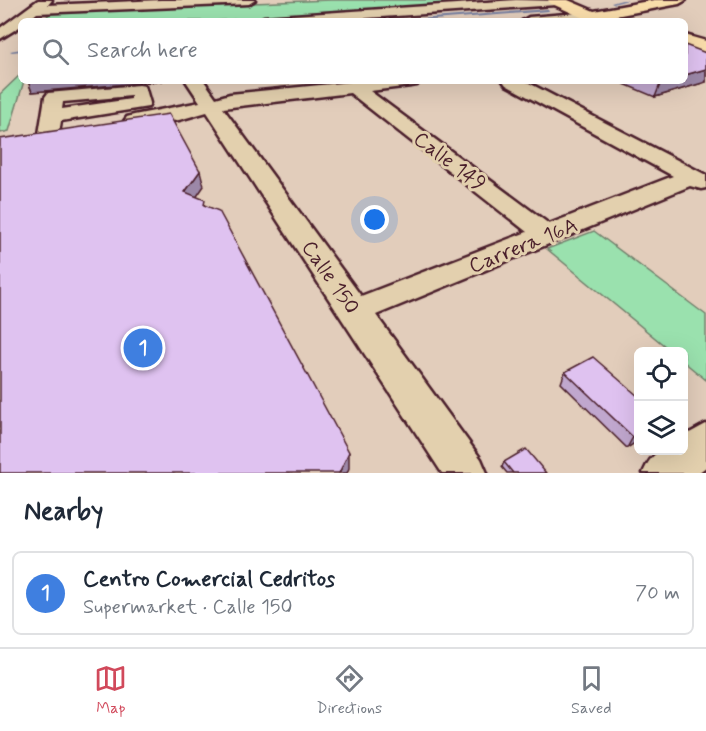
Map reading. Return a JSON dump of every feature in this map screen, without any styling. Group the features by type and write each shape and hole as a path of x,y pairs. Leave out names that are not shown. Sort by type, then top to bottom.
{"main road":[{"path":"558,0 602,17 679,0"},
{"path":"576,0 602,17"},
{"path":"688,41 706,47"},
{"path":"688,51 706,57"}],"street":[{"path":"0,20 25,0"},
{"path":"24,18 42,4 249,0"},
{"path":"306,18 558,0"},
{"path":"584,18 602,17"},
{"path":"0,37 18,23"},
{"path":"0,37 18,38"},
{"name":"Calle 150","path":"197,84 466,473"},
{"path":"43,129 179,114 230,100 382,84"},
{"path":"518,84 699,181"},
{"name":"Calle 149","path":"354,87 547,235"},
{"name":"Carrera 16A","path":"355,312 547,235 699,181"},
{"path":"664,473 706,443"}],"green space":[{"path":"330,0 444,0 450,5 257,18 46,18 52,11"},
{"path":"18,77 18,84 23,84 9,131 0,133 0,94"},
{"path":"594,231 706,315 706,380 688,365 688,347 666,347 547,249"}],"building":[{"path":"688,46 706,53 706,69 688,74"},
{"path":"169,114 200,171 185,192 205,200 204,205 219,211 349,452 339,473 0,473 0,139"},
{"path":"593,357 634,393 634,436 633,437 565,372"},
{"path":"526,449 546,473 513,473 504,462"}],"waterway":[{"path":"613,3 626,0"},
{"path":"444,18 548,10"},
{"path":"12,51 18,50"}],"place":[{"name":"Centro Comercial Cedritos","path":"143,348"}]}
